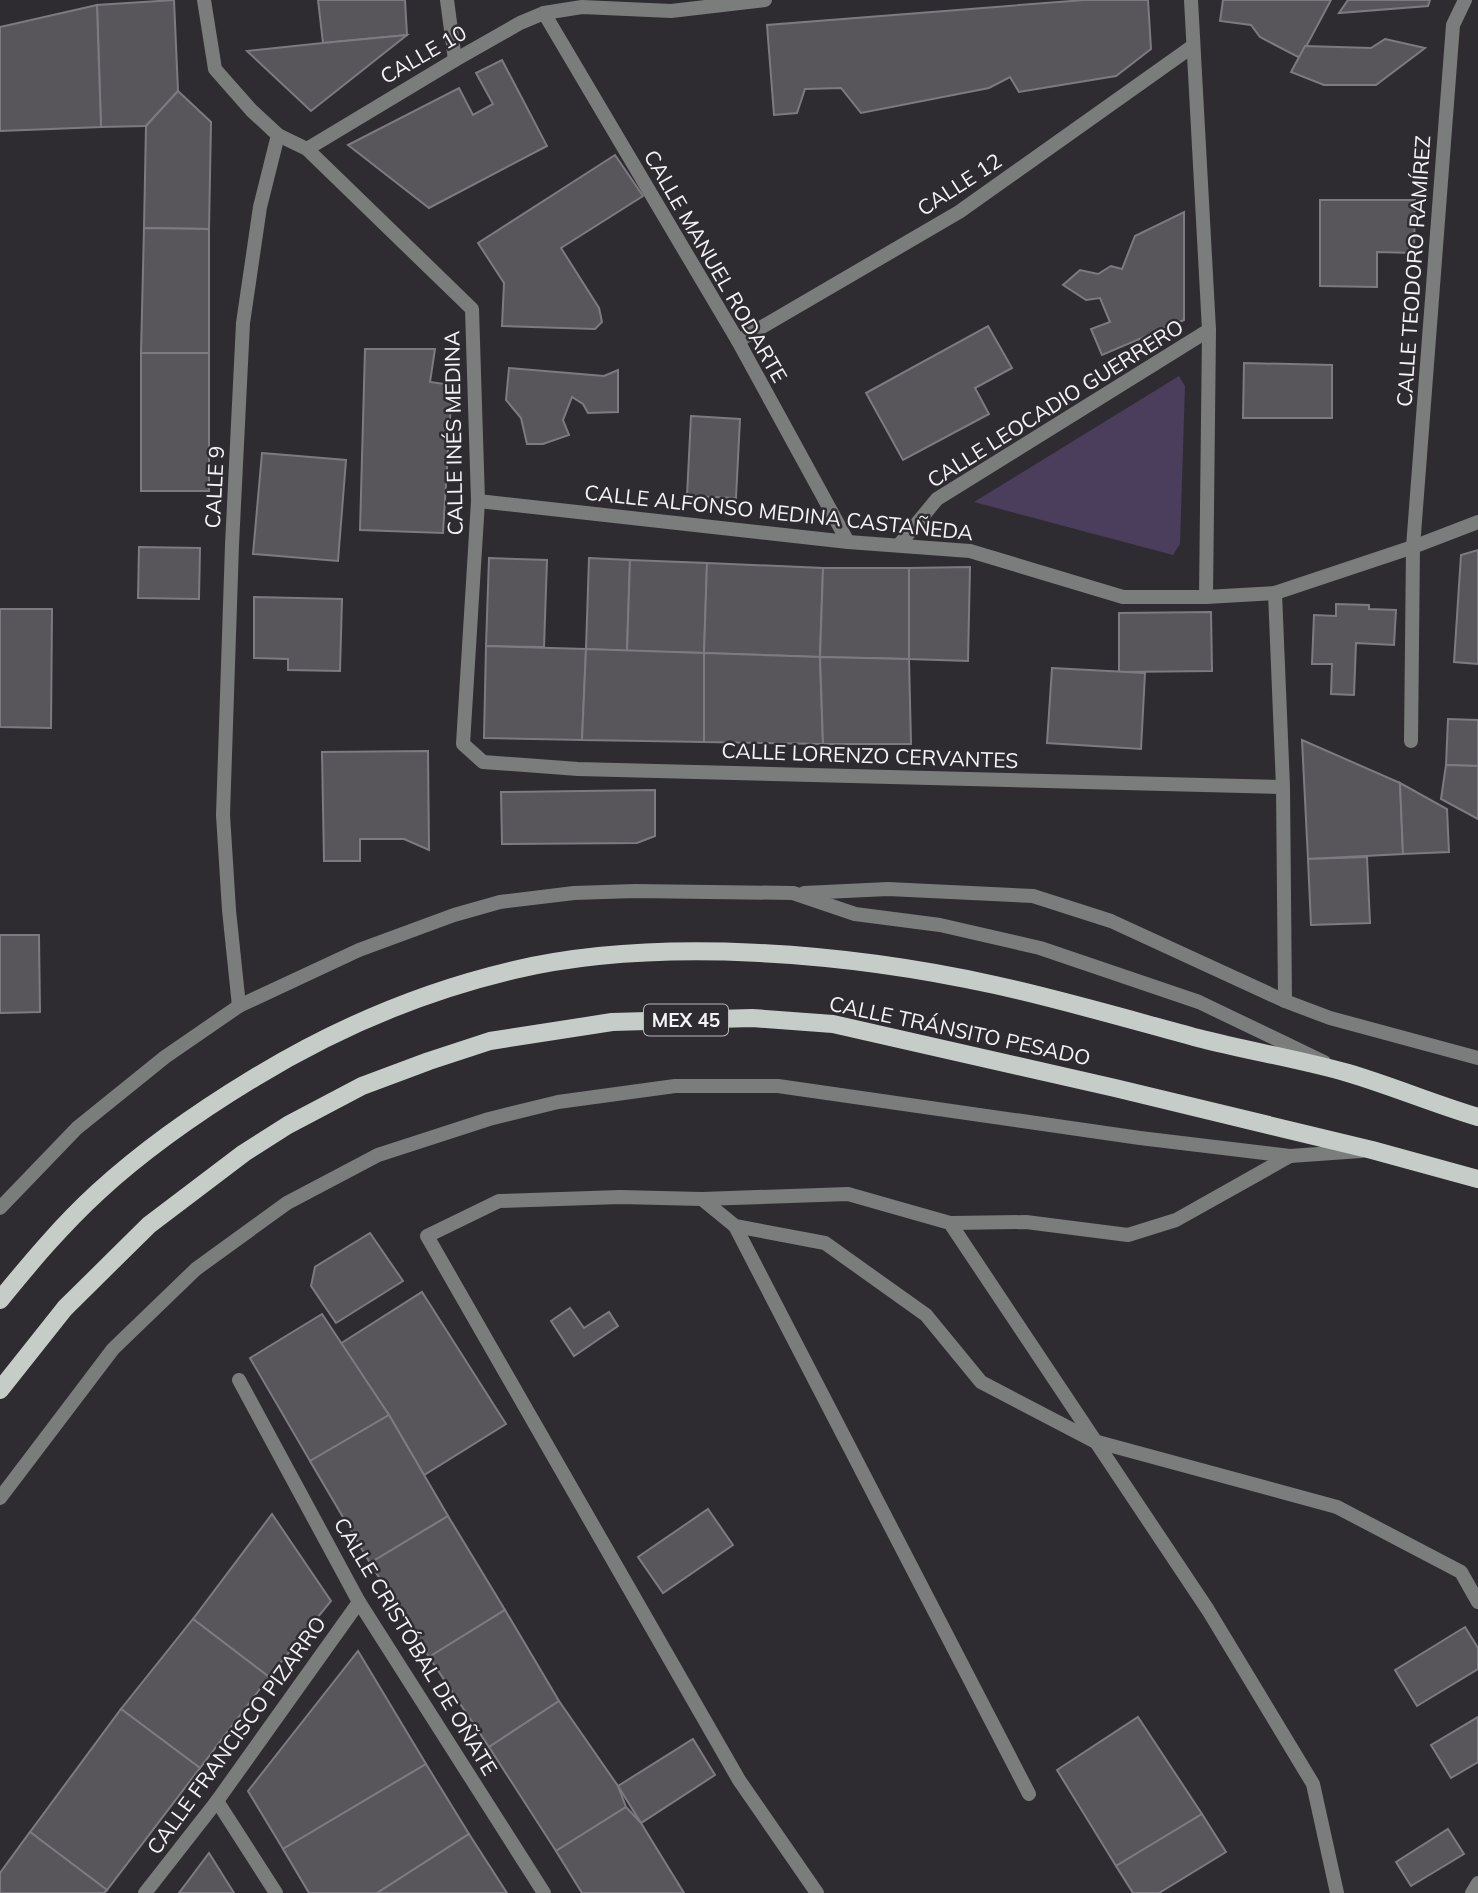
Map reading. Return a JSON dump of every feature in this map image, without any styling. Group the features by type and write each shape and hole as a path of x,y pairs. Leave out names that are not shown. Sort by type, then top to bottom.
{"main road":[{"name":"CALLE TRÁNSITO PESADO","path":"0,1300 56,1233 128,1166 209,1105 286,1059 343,1029 436,991 516,969 586,958 663,953 787,955 887,966 995,985 1206,1040 1348,1073 1478,1117"},
{"name":"CALLE TRÁNSITO PESADO","path":"0,1390 65,1308 149,1225 244,1153 288,1125 362,1086 429,1061 504,1039 612,1022 752,1018 833,1024 986,1057 1372,1150 1478,1179"}],"street":[{"path":"205,0 215,69 251,110 278,135 307,149"},
{"path":"447,0 455,60"},
{"name":"CALLE 10","path":"307,149 455,60 520,23 544,13 582,7 671,6 765,0"},
{"path":"1191,0 1209,330 1206,597"},
{"name":"CALLE TEODORO RAMÍREZ","path":"1411,741 1413,547 1453,25 1465,0"},
{"name":"CALLE MANUEL RODARTE","path":"544,13 738,341 848,542"},
{"name":"CALLE 12","path":"738,341 959,212 1193,46"},
{"name":"CALLE 9","path":"239,1006 223,815 232,545 243,323 260,207 278,135"},
{"name":"CALLE INÉS MEDINA","path":"307,149 379,222 472,309 478,501 463,744"},
{"name":"CALLE LEOCADIO GUERRERO","path":"899,545 937,499 1209,330"},
{"name":"CALLE ALFONSO MEDINA CASTAÑEDA","path":"478,501 848,542 971,551 1123,597 1206,597 1275,593 1413,547 1478,522"},
{"path":"1275,593 1283,787 1285,1001"},
{"name":"CALLE LORENZO CERVANTES","path":"463,744 483,762 578,769 1283,787"},
{"path":"0,1208 76,1128 165,1057 239,1006 359,950 454,915 500,902 574,893 793,893 888,889 1033,896 1111,921 1285,1001 1330,1018 1478,1058"},
{"path":"793,893 856,914 940,925 1040,947 1199,1002 1348,1073"},
{"path":"0,1498 113,1349 196,1269 287,1203 378,1155 489,1119 558,1102 675,1086 778,1086 1140,1138 1290,1156 1372,1150"},
{"path":"817,1893 739,1780 428,1236 499,1201 848,1194 950,1223 1026,1222 1128,1234 1176,1220 1290,1156"},
{"path":"702,1199 734,1226 1029,1794"},
{"path":"950,1223 1208,1610 1312,1784 1337,1893"},
{"path":"734,1226 825,1244 926,1315 981,1382 1094,1441 1337,1507 1461,1572 1478,1602"},
{"name":"CALLE CRISTÓBAL DE OÑATE","path":"239,1380 359,1602 544,1893"},
{"name":"CALLE FRANCISCO PIZARRO","path":"145,1893 217,1801 359,1602"},
{"path":"217,1801 276,1893"},
{"path":"1472,1893 1478,1883"}],"shaded area":[{"path":"1179,376 1185,386 1180,544 1173,555 974,502"}],"building":[{"path":"174,0 178,91 146,126 101,127 97,5"},
{"path":"318,0 405,0 407,35 323,43"},
{"path":"1084,0 1148,0 1151,49 1116,76 1019,92 1010,77 989,88 861,113 841,88 805,89 797,113 774,115 767,25"},
{"path":"1223,0 1331,0 1300,58 1260,37 1251,25 1220,21"},
{"path":"1348,0 1430,0 1428,6 1339,13"},
{"path":"97,5 101,127 0,131 0,27"},
{"path":"407,35 311,111 247,51 323,43"},
{"path":"1385,39 1425,48 1376,85 1324,85 1291,72 1305,46 1371,48"},
{"path":"502,60 547,146 429,208 348,145 459,88 473,115 493,104 476,73"},
{"path":"178,91 211,122 209,229 144,228 146,126"},
{"path":"615,155 643,196 561,248 599,308 602,322 595,329 502,326 504,283 478,243"},
{"path":"1320,200 1415,200 1414,253 1377,252 1377,287 1320,286"},
{"path":"1184,212 1184,320 1102,355 1091,329 1110,322 1100,298 1086,300 1063,285 1080,270 1098,274 1111,266 1122,269 1135,236"},
{"path":"144,228 209,229 209,353 141,353"},
{"path":"988,326 1012,368 975,388 989,414 903,460 866,393"},
{"path":"365,349 435,349 430,382 452,385 443,533 360,530"},
{"path":"141,353 209,353 209,491 141,491"},
{"path":"1244,363 1332,365 1332,418 1243,418"},
{"path":"509,368 604,376 618,370 618,412 588,413 583,404 572,397 563,420 569,435 543,444 527,444 521,418 506,400"},
{"path":"691,416 740,419 736,498 687,496"},
{"path":"262,453 346,460 338,561 253,554"},
{"path":"139,547 200,548 199,599 138,598"},
{"path":"1478,550 1478,664 1454,662 1461,555"},
{"path":"489,558 547,560 544,647 486,646"},
{"path":"589,558 630,560 627,651 586,649"},
{"path":"630,560 707,563 704,653 627,651"},
{"path":"707,563 823,568 820,657 704,653"},
{"path":"970,567 968,661 909,659 909,568"},
{"path":"823,568 909,568 909,659 820,657"},
{"path":"254,597 342,599 340,671 288,670 288,659 254,658"},
{"path":"1336,604 1369,605 1369,609 1396,610 1394,645 1356,643 1354,695 1331,694 1332,664 1312,664 1314,615 1336,616"},
{"path":"0,609 52,609 51,728 0,727"},
{"path":"1211,612 1212,671 1119,672 1119,613"},
{"path":"486,646 586,649 582,740 484,738"},
{"path":"586,649 704,653 704,742 582,740"},
{"path":"704,653 820,657 823,744 704,742"},
{"path":"820,657 909,659 911,744 823,744"},
{"path":"1052,668 1145,673 1141,749 1047,743"},
{"path":"1448,719 1478,720 1478,766 1446,765"},
{"path":"1302,740 1400,783 1403,854 1308,859"},
{"path":"428,751 429,850 404,839 360,839 360,861 324,861 322,752"},
{"path":"1446,765 1478,766 1478,819 1441,799"},
{"path":"1400,783 1447,809 1449,852 1403,854"},
{"path":"655,790 655,836 637,843 502,844 501,792"},
{"path":"1367,857 1370,923 1311,925 1308,859"},
{"path":"0,935 39,935 40,1012 0,1013"},
{"path":"370,1233 403,1281 336,1323 311,1286 315,1267"},
{"path":"422,1292 506,1424 424,1475 389,1415 340,1344"},
{"path":"570,1308 584,1328 609,1312 618,1326 574,1356 551,1321"},
{"path":"322,1314 389,1415 310,1461 250,1358"},
{"path":"389,1415 448,1516 370,1563 310,1461"},
{"path":"708,1509 733,1545 663,1593 638,1557"},
{"path":"272,1514 331,1601 269,1677 193,1619"},
{"path":"448,1516 505,1610 429,1657 370,1563"},
{"path":"505,1610 559,1701 489,1747 429,1657"},
{"path":"193,1619 269,1677 200,1768 121,1709"},
{"path":"1465,1627 1478,1648 1478,1669 1417,1706 1395,1670"},
{"path":"358,1651 426,1764 283,1849 248,1791"},
{"path":"559,1701 618,1786 626,1807 556,1851 489,1747"},
{"path":"121,1709 200,1768 107,1890 30,1832"},
{"path":"1138,1717 1202,1814 1116,1866 1057,1770"},
{"path":"1478,1717 1478,1762 1451,1778 1431,1745"},
{"path":"693,1739 715,1775 641,1823 618,1786"},
{"path":"426,1764 469,1834 377,1893 309,1893 283,1849"},
{"path":"626,1807 641,1823 684,1893 582,1893 556,1851"},
{"path":"1202,1814 1226,1852 1159,1893 1133,1893 1116,1866"},
{"path":"1448,1829 1464,1854 1411,1886 1396,1862"},
{"path":"30,1832 107,1890 104,1893 0,1893 0,1873"},
{"path":"469,1834 507,1893 377,1893"},
{"path":"209,1853 234,1893 179,1893"}]}
